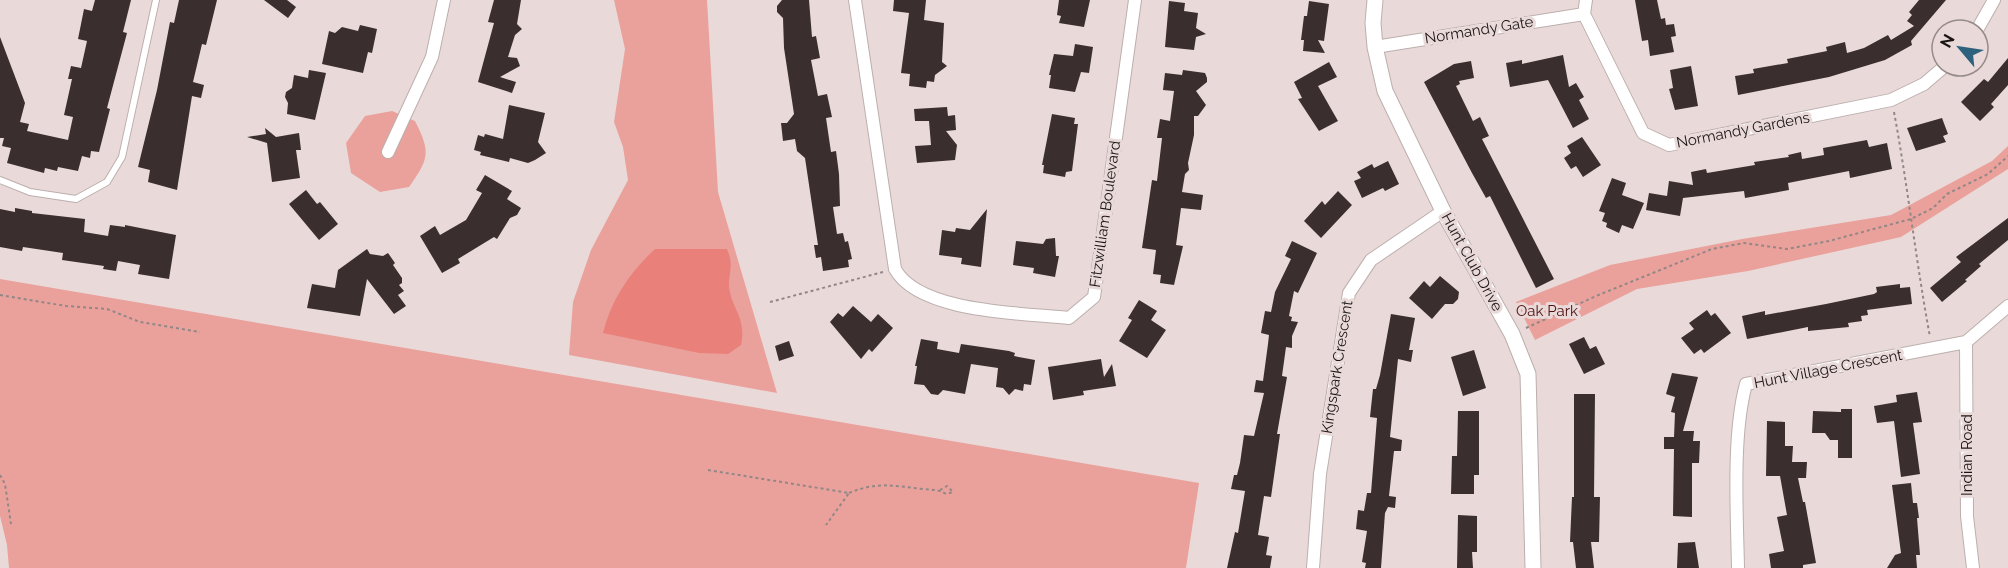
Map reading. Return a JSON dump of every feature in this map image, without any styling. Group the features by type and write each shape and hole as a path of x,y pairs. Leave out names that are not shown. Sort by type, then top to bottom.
{"street":[{"path":"388,152 432,57 444,0"},
{"path":"855,0 895,269"},
{"name":"Fitzwilliam Boulevard","path":"895,269 900,279 916,292 942,302 976,307 1069,318 1094,297 1135,0"},
{"name":"Hunt Club Drive","path":"1375,0 1373,23 1375,47 1385,91 1443,211 1512,334 1528,374 1533,568"},
{"path":"1584,14 1586,0"},
{"path":"1984,18 1994,0"},
{"name":"Normandy Gate","path":"1375,47 1584,14"},
{"name":"Normandy Gardens","path":"1584,14 1643,133 1669,145 1891,100 1924,84 1931,78"},
{"name":"Kingspark Crescent","path":"1313,568 1320,474 1348,293 1371,260 1443,211"},
{"name":"Hunt Village Crescent","path":"1738,568 1738,487 1742,401 1746,384 1932,344 1966,342 2008,306"},
{"name":"Indian Road","path":"1966,342 1967,516 1973,568"}],"lane":[{"path":"0,180 30,192 76,199 107,182 122,157 156,0"}],"path":[{"path":"1891,100 1911,202 1911,219 1932,344 1920,341"},
{"path":"1512,334 1596,296 1712,249 1744,243 1787,249 1829,241 1911,219 1933,208 1947,195 1988,174 2008,156"},
{"path":"770,302 895,269"},
{"path":"0,295 66,306 108,309 140,322 200,332"},
{"path":"708,470 849,493 886,484 940,490"},
{"path":"0,475 5,484 11,524"},
{"path":"826,525 849,493"}],"green space":[{"path":"614,0 707,0 718,192 777,393 569,355 573,302 591,250 628,180 623,147 614,122 625,49"},
{"path":"392,111 415,121 424,140 426,155 421,169 409,187 380,192 351,173 346,143 365,116"},
{"name":"Oak Park","path":"2008,146 2008,169 1901,237 1748,271 1637,289 1535,340 1516,302 1610,265 1742,239 1891,215 1992,161"},
{"path":"0,279 1199,483 1186,568 9,568 7,545 0,516"}],"shaded area":[{"path":"655,249 727,249 731,264 730,294 742,327 741,345 728,354 699,353 603,333 616,298 637,267"}],"building":[{"path":"95,0 131,0 123,32 127,33 107,108 110,109 99,152 91,151 90,158 82,156 78,171 58,167 57,171 45,168 44,173 7,163 11,148 2,146 4,138 0,138 0,37 25,103 20,122 29,124 27,131 68,140 73,117 64,115 72,79 68,79 71,66 81,68 87,41 78,39 84,9 92,11"},
{"path":"179,0 217,0 206,45 202,44 193,82 204,85 201,98 192,96 177,190 148,182 150,170 138,167 157,90 170,22 174,23"},
{"path":"264,0 287,0 296,7 288,18"},
{"path":"494,0 521,0 517,24 522,29 515,35 508,57 517,58 520,66 500,77 516,82 512,93 478,82 494,23 488,22"},
{"path":"782,0 809,0 812,37 816,36 820,58 811,60 818,96 827,94 832,117 826,118 831,152 836,151 839,174 840,206 833,207 837,234 843,233 845,242 848,241 852,259 848,260 849,267 823,271 821,257 816,258 814,245 818,245 805,158 797,151 795,139 783,141 781,123 787,123 794,114 784,48 783,18 777,12 777,6"},
{"path":"894,0 926,0 924,20 944,23 942,62 947,66 935,75 934,82 927,81 926,88 909,86 910,74 901,73 909,13 893,11"},
{"path":"1059,0 1090,0 1084,27 1059,23 1061,16 1057,15"},
{"path":"1635,0 1657,0 1661,19 1665,18 1666,25 1674,24 1676,36 1671,37 1674,52 1650,56 1648,40 1642,41"},
{"path":"1919,0 1946,0 1911,41 1912,45 1885,60 1829,77 1738,95 1735,76 1754,73 1753,69 1788,63 1787,59 1827,51 1826,47 1845,42 1847,53 1864,48 1888,35 1891,40 1914,26 1907,21 1912,15 1909,12"},
{"path":"1169,1 1185,3 1184,11 1198,13 1196,28 1206,34 1196,37 1194,50 1165,47"},
{"path":"1309,1 1329,4 1324,41 1318,40 1325,53 1303,51 1304,40 1301,40 1304,16 1307,16"},
{"path":"360,25 377,29 372,53 368,52 363,73 322,64 329,31 335,33 342,27 358,31"},
{"path":"1075,44 1093,47 1089,73 1081,72 1075,92 1049,88 1051,75 1049,75 1054,54 1073,56"},
{"path":"1563,55 1569,87 1576,83 1584,97 1579,100 1589,119 1573,128 1548,80 1510,87 1506,63 1522,60 1522,64"},
{"path":"2008,58 2008,85 1991,104 1994,107 1980,121 1961,102 1984,79 1988,82"},
{"path":"1471,61 1474,78 1459,81 1460,84 1456,86 1473,121 1480,117 1489,136 1482,139 1554,279 1536,288 1490,196 1486,198 1424,82 1454,64"},
{"path":"1329,62 1337,77 1318,86 1338,121 1319,131 1298,99 1302,98 1294,82"},
{"path":"1691,66 1698,106 1675,110 1669,89 1673,88 1670,70"},
{"path":"309,70 326,73 315,120 287,114 288,103 285,97 286,92 292,88 294,75 308,78"},
{"path":"1183,70 1205,73 1207,78 1207,82 1196,91 1206,105 1198,116 1194,116 1189,170 1185,174 1182,192 1203,195 1201,210 1181,208 1176,245 1183,246 1174,285 1160,283 1161,275 1153,274 1156,250 1142,248 1152,180 1157,181 1162,138 1157,138 1160,119 1170,121 1174,91 1163,90 1165,73 1182,75"},
{"path":"509,105 545,113 538,142 546,153 528,163 510,158 509,162 480,155 481,152 474,150 478,135 484,137 485,134 503,139"},
{"path":"947,107 948,116 955,115 956,130 946,131 957,145 955,160 917,163 915,146 931,145 929,121 915,121 914,109"},
{"path":"1052,114 1075,118 1074,124 1078,124 1072,171 1066,172 1065,177 1043,173 1044,165 1042,165"},
{"path":"1942,118 1948,134 1943,136 1946,142 1916,151 1907,128"},
{"path":"265,128 276,137 299,133 301,150 296,150 300,178 272,182 267,143 247,137 266,134"},
{"path":"1582,137 1601,165 1583,177 1576,166 1571,169 1564,158 1571,153 1567,146"},
{"path":"1867,140 1869,147 1887,143 1892,169 1850,178 1849,171 1788,183 1789,190 1745,198 1744,191 1683,198 1680,216 1646,210 1649,193 1667,196 1669,181 1693,185 1691,172 1706,169 1707,173 1755,165 1754,162 1789,157 1788,155 1801,152 1802,159 1824,155 1823,148"},
{"path":"1388,161 1399,184 1385,191 1383,188 1362,198 1354,181 1361,178 1357,172 1372,164 1374,168"},
{"path":"485,175 512,191 507,199 521,208 517,215 510,218 497,239 494,237 458,259 460,263 442,273 420,236 435,226 440,235 466,220 482,193 476,190"},
{"path":"1612,178 1626,183 1622,195 1644,203 1633,229 1622,225 1619,233 1606,227 1607,223 1602,221 1605,213 1599,211"},
{"path":"306,190 317,204 320,202 338,224 319,240 289,204"},
{"path":"1338,191 1352,205 1321,238 1304,221 1322,201 1325,205"},
{"path":"15,208 32,211 32,213 85,219 84,232 108,236 110,225 125,227 125,225 176,235 169,279 138,274 140,265 118,261 116,271 103,269 104,266 62,260 63,253 23,247 22,251 0,247 0,209 15,212"},
{"path":"987,209 981,267 961,264 962,258 939,255 942,230 955,232 956,228 970,230"},
{"path":"2008,218 2008,240 1979,264 1981,266 1965,280 1967,281 1942,302 1930,288 1961,262 1956,257"},
{"path":"1055,238 1056,256 1059,256 1055,277 1033,273 1034,268 1013,265 1016,241 1043,244 1046,239"},
{"path":"1292,241 1317,253 1298,293 1294,291 1289,316 1292,317 1291,321 1298,322 1292,336 1292,348 1286,347 1282,376 1287,377 1277,434 1280,434 1271,497 1264,496 1258,535 1269,537 1266,555 1272,556 1270,568 1227,568 1235,532 1238,533 1245,491 1231,489 1240,463 1244,435 1254,436 1264,393 1254,392 1256,380 1263,381 1269,335 1261,333 1265,311 1271,312 1275,292 1291,259 1285,256"},
{"path":"367,249 370,254 383,256 388,253 395,263 393,265 402,278 402,283 399,285 404,291 398,295 406,306 394,314 367,279 360,316 307,308 312,284 335,288 338,270"},
{"path":"1440,276 1459,292 1458,299 1453,304 1445,304 1432,319 1409,298 1424,281 1430,287"},
{"path":"1900,284 1900,288 1910,287 1912,304 1867,310 1868,315 1861,316 1862,321 1848,323 1849,327 1808,331 1808,327 1747,339 1742,316 1765,311 1765,315 1826,304 1874,294 1877,292 1876,287"},
{"path":"1139,300 1157,311 1151,320 1166,330 1147,358 1119,341 1132,320 1128,318"},
{"path":"853,306 871,322 878,314 893,328 872,352 869,349 861,359 830,322 838,313 843,317"},
{"path":"1707,310 1711,316 1715,313 1731,333 1704,353 1701,349 1694,354 1681,338 1694,329 1689,323"},
{"path":"1391,314 1415,318 1409,350 1413,350 1411,362 1398,359 1390,437 1402,440 1401,451 1394,451 1389,496 1396,497 1395,508 1388,507 1385,513 1381,568 1365,568 1366,563 1362,562 1367,531 1356,529 1358,510 1364,511 1367,493 1371,493 1377,418 1370,417 1373,389 1376,389 1380,375"},
{"path":"1584,337 1590,349 1596,346 1605,364 1584,374 1569,344"},
{"path":"921,339 938,342 937,349 959,353 961,344 1009,351 1015,353 1014,356 1035,360 1031,385 1024,384 1023,391 1015,389 1009,395 1003,388 996,387 998,368 971,364 965,394 943,390 938,395 931,394 924,385 914,384"},
{"path":"789,341 794,356 779,361 775,346"},
{"path":"1474,350 1486,388 1463,396 1451,357"},
{"path":"1101,359 1104,377 1112,364 1116,386 1083,391 1084,395 1053,400 1048,367"},
{"path":"1672,373 1698,377 1683,431 1694,431 1693,441 1700,441 1699,463 1692,463 1692,517 1673,516 1674,449 1664,449 1664,437 1674,437 1675,413 1671,412 1675,397 1666,394"},
{"path":"1917,392 1922,422 1913,423 1920,474 1901,477 1894,421 1877,423 1874,406 1897,402 1896,395"},
{"path":"1574,394 1595,394 1594,497 1600,497 1599,542 1591,542 1594,568 1576,568 1573,542 1570,542 1572,497 1574,497"},
{"path":"1841,409 1852,409 1852,458 1838,458 1838,440 1830,440 1825,433 1812,433 1813,411 1841,412"},
{"path":"1458,411 1479,411 1479,475 1474,475 1474,494 1451,494 1452,456 1457,456"},
{"path":"1767,421 1785,422 1785,446 1793,446 1792,462 1807,462 1806,478 1798,478 1803,502 1805,502 1816,563 1803,565 1803,568 1771,568 1769,554 1784,551 1777,517 1787,515 1780,476 1766,476"},
{"path":"1911,483 1913,503 1917,503 1919,518 1917,518 1920,555 1916,555 1917,568 1887,568 1895,555 1901,553 1892,485"},
{"path":"1458,515 1477,516 1477,552 1472,552 1473,568 1457,568"},
{"path":"1695,542 1699,568 1677,568 1678,543"}]}
